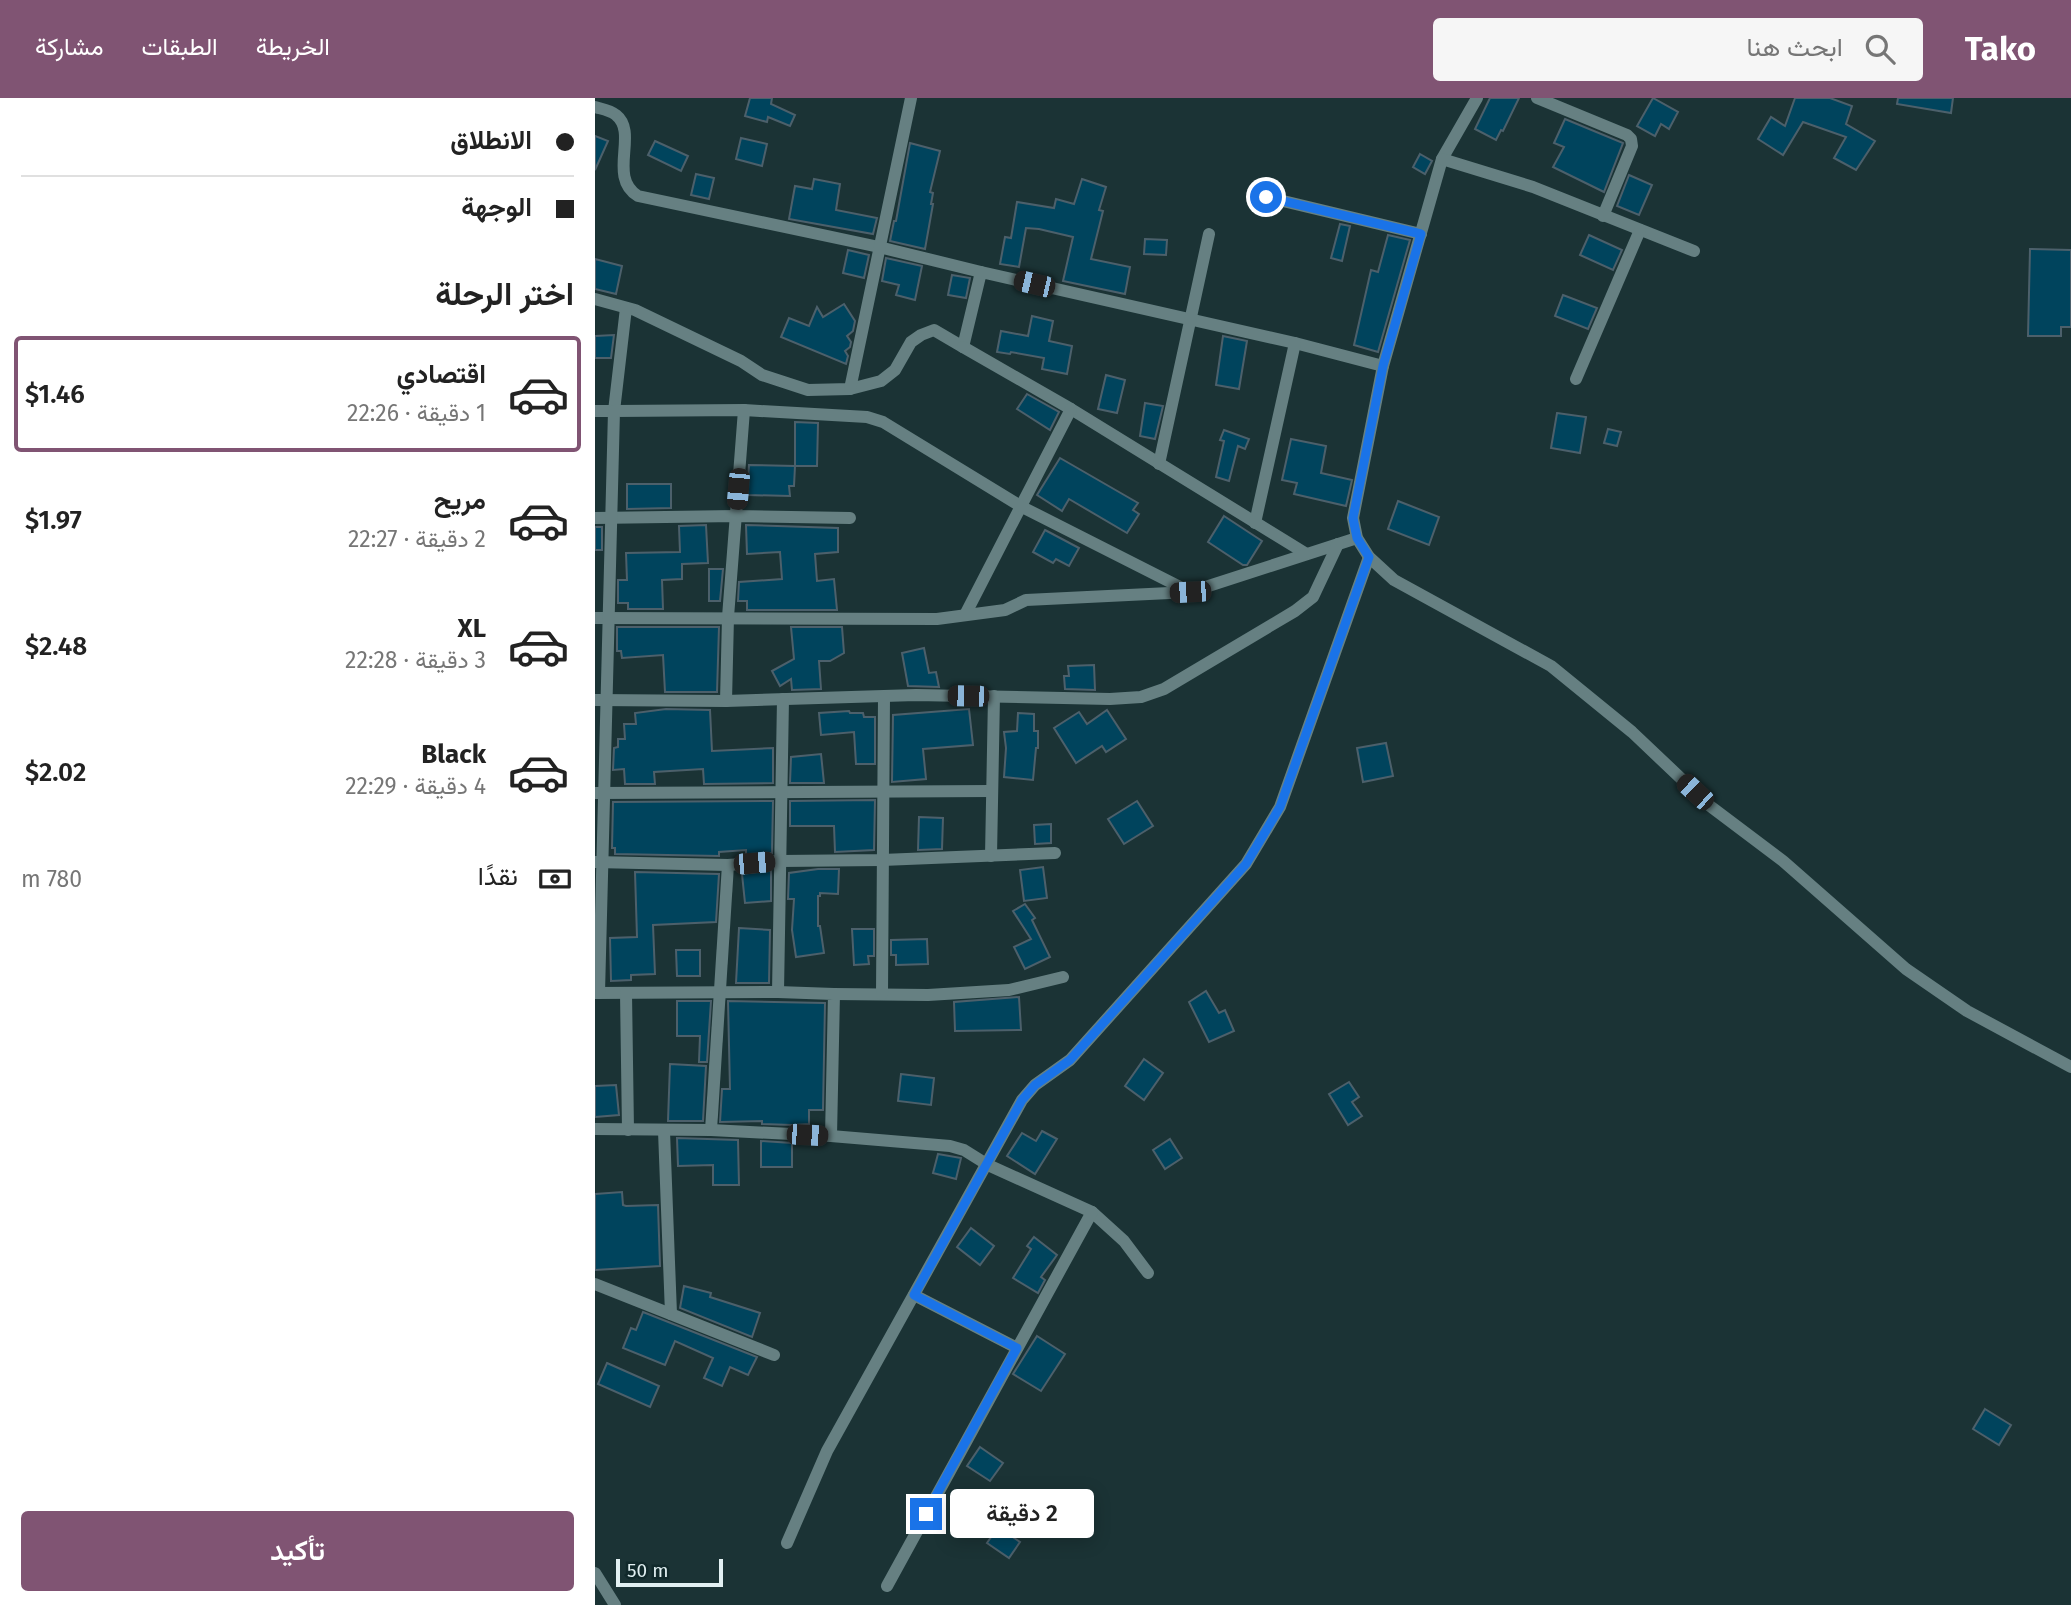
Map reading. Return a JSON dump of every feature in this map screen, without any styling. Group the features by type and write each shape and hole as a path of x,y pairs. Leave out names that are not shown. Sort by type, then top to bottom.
{"street":[{"path":"850,389 911,98"},
{"path":"1478,98 1442,159 1383,366 1353,518 1357,538 1369,557 1394,580 1551,666 1632,732 1710,806 1783,861 1906,969 1967,1011 2071,1067"},
{"path":"1537,98 1631,139 1632,146 1603,216"},
{"path":"595,107 618,116 622,125 625,182 630,191 638,196 879,247 1295,343 1383,366"},
{"path":"1442,159 1533,187 1694,251"},
{"path":"1266,197 1421,234"},
{"path":"1576,379 1640,230"},
{"path":"1159,464 1209,234"},
{"path":"963,346 981,272"},
{"path":"595,299 627,307 741,361 762,375 808,390 850,389 881,381 895,370 911,342 934,330 1071,409 1305,553"},
{"path":"627,307 614,411 610,618 601,700 597,993 928,995 1009,989 1063,977"},
{"path":"1255,523 1295,343"},
{"path":"965,615 1071,409"},
{"path":"726,701 728,617 744,410"},
{"path":"595,411 744,410 867,417 883,422 1021,507 1190,592"},
{"path":"595,518 850,517"},
{"path":"595,618 937,619 1005,610 1026,600 1190,592 1357,538"},
{"path":"601,700 726,701 916,695 1110,699 1141,697 1164,689 1295,611 1313,597 1338,544"},
{"path":"787,1543 827,1451 1022,1100 1035,1085 1070,1060 1246,864 1280,807 1369,557"},
{"path":"991,856 993,696"},
{"path":"882,994 884,697"},
{"path":"778,992 783,699"},
{"path":"599,793 992,791"},
{"path":"599,862 728,865 1055,853"},
{"path":"711,1130 728,865"},
{"path":"626,993 628,1130"},
{"path":"831,1136 834,993"},
{"path":"595,1129 711,1130 950,1146 964,1150 988,1165 1091,1212 1124,1241 1148,1273"},
{"path":"664,1131 671,1314"},
{"path":"887,1586 1091,1212"},
{"path":"595,1284 774,1355"},
{"path":"914,1295 1017,1348"},
{"path":"595,1573 615,1605"}],"building":[{"path":"750,98 772,98 771,104 795,115 790,126 768,117 767,122 745,116"},
{"path":"1490,98 1519,98 1496,140 1475,129"},
{"path":"1653,98 1678,112 1669,129 1661,124 1655,136 1637,126"},
{"path":"1795,98 1830,98 1852,106 1846,124 1875,141 1856,170 1834,158 1846,137 1803,122 1783,155 1758,139 1771,117 1785,126"},
{"path":"1898,98 1953,98 1951,113 1897,104"},
{"path":"1565,119 1623,143 1604,192 1553,167 1564,147 1554,143"},
{"path":"595,136 608,141 595,170"},
{"path":"741,138 767,144 762,166 736,159"},
{"path":"655,141 688,156 681,171 648,155"},
{"path":"910,143 940,151 930,192 933,193 933,204 925,249 890,241"},
{"path":"1420,154 1432,161 1425,174 1413,167"},
{"path":"696,174 714,178 709,199 691,195"},
{"path":"1629,175 1652,185 1639,215 1617,206"},
{"path":"814,179 840,184 836,210 877,218 873,234 789,219 795,186 812,189"},
{"path":"1082,179 1106,187 1099,210 1103,211 1091,259 1130,267 1125,294 1063,281 1073,237 1026,228 1019,267 1000,264 1005,237 1011,238 1017,202 1054,208 1056,199 1074,204"},
{"path":"1340,224 1350,226 1342,261 1331,258"},
{"path":"1388,235 1410,240 1378,352 1354,345 1371,270 1378,272"},
{"path":"1589,235 1622,250 1613,270 1580,255"},
{"path":"1145,239 1167,240 1166,255 1144,254"},
{"path":"2030,249 2071,250 2071,327 2061,327 2061,336 2028,336"},
{"path":"848,250 869,255 864,278 843,273"},
{"path":"886,258 922,266 915,300 896,295 899,285 882,281"},
{"path":"595,259 622,266 616,294 595,289"},
{"path":"952,275 970,278 966,298 948,295"},
{"path":"1563,295 1597,308 1588,329 1555,316"},
{"path":"844,304 855,321 853,331 847,336 851,342 845,351 848,356 846,364 781,337 789,318 809,326 817,307 823,317"},
{"path":"1032,316 1053,321 1049,341 1072,346 1067,374 1042,369 1044,358 997,352 1001,331 1028,336"},
{"path":"614,335 611,358 595,358 595,336"},
{"path":"1223,336 1247,341 1239,389 1216,385"},
{"path":"1106,375 1125,380 1117,413 1098,409"},
{"path":"1027,394 1059,412 1050,430 1017,409"},
{"path":"1145,403 1163,406 1155,439 1140,436"},
{"path":"1557,413 1586,417 1580,453 1551,448"},
{"path":"795,422 818,423 817,466 795,466"},
{"path":"1608,429 1621,432 1617,446 1604,443"},
{"path":"1224,430 1249,439 1245,449 1238,446 1229,481 1216,477 1224,441 1220,440"},
{"path":"1291,439 1326,446 1321,473 1352,480 1346,506 1294,494 1297,483 1282,480"},
{"path":"1060,458 1138,503 1133,510 1139,514 1127,533 1069,499 1062,511 1037,495"},
{"path":"749,465 795,466 794,486 789,486 790,496 747,495"},
{"path":"627,484 671,484 671,508 627,509"},
{"path":"1398,501 1439,517 1429,545 1388,529"},
{"path":"1224,516 1262,541 1247,565 1208,542"},
{"path":"706,525 708,563 682,564 682,579 662,580 663,609 628,609 628,603 618,603 618,580 627,580 626,553 680,552 679,526"},
{"path":"746,525 838,528 838,552 815,554 817,581 834,579 837,610 747,610 747,601 738,601 739,582 782,579 780,552 747,554"},
{"path":"595,527 602,527 602,550 595,550"},
{"path":"1045,530 1079,548 1069,566 1056,559 1053,563 1033,552"},
{"path":"709,569 723,569 720,601 709,601"},
{"path":"617,627 719,627 717,692 665,692 663,655 622,658 621,651 617,651"},
{"path":"791,627 842,627 844,653 830,661 819,661 821,689 792,690 791,679 780,686 772,671 794,659"},
{"path":"924,648 929,673 936,672 939,687 908,686 902,653"},
{"path":"1094,665 1095,690 1065,689 1064,676 1069,676 1068,666"},
{"path":"666,709 710,710 712,751 773,748 773,783 704,784 703,769 654,772 655,784 625,784 624,769 613,770 614,748 618,747 618,739 625,739 624,724 636,724 635,713"},
{"path":"969,709 973,745 923,749 926,779 892,782 893,715"},
{"path":"1107,710 1126,739 1106,752 1102,746 1076,763 1054,728 1079,712 1087,724"},
{"path":"819,713 863,713 864,717 875,717 875,764 856,764 854,732 821,735"},
{"path":"1018,713 1034,714 1034,731 1038,731 1033,780 1004,777 1004,732 1017,731"},
{"path":"1386,743 1393,776 1363,782 1357,748"},
{"path":"821,754 824,783 790,783 791,757"},
{"path":"875,800 874,850 835,852 834,826 790,826 790,801"},
{"path":"773,801 772,853 746,855 746,850 719,852 719,856 615,854 615,848 612,848 613,802"},
{"path":"1137,801 1153,826 1124,844 1108,819"},
{"path":"919,817 943,818 942,849 918,850"},
{"path":"1051,824 1051,843 1035,844 1034,825"},
{"path":"1043,867 1047,898 1024,901 1020,870"},
{"path":"839,869 838,894 820,893 818,896 818,926 824,953 796,957 792,930 794,899 788,899 789,873"},
{"path":"771,870 771,901 745,903 742,874"},
{"path":"635,872 719,874 716,922 653,925 655,974 631,975 631,980 611,981 610,938 637,937"},
{"path":"1025,904 1035,918 1032,920 1050,957 1025,969 1014,947 1031,939 1013,911"},
{"path":"739,928 770,930 769,983 736,983"},
{"path":"852,929 874,929 874,956 868,956 869,964 854,965"},
{"path":"927,939 928,964 896,965 896,955 891,955 891,940"},
{"path":"676,950 700,950 700,976 677,976"},
{"path":"1206,991 1219,1013 1225,1010 1234,1031 1209,1042 1189,1002"},
{"path":"1019,997 1021,1030 955,1031 954,1002"},
{"path":"677,1001 711,1001 707,1062 699,1062 700,1036 677,1036"},
{"path":"728,1001 825,1003 823,1110 809,1110 809,1124 720,1122 722,1089 730,1089"},
{"path":"1144,1059 1163,1073 1144,1100 1125,1086"},
{"path":"670,1064 706,1066 703,1121 668,1121"},
{"path":"901,1074 934,1078 931,1105 898,1101"},
{"path":"1349,1082 1359,1097 1352,1102 1362,1116 1348,1125 1329,1094"},
{"path":"616,1085 619,1115 595,1117 595,1086"},
{"path":"1042,1131 1057,1139 1035,1174 1007,1156 1022,1133 1036,1141"},
{"path":"677,1138 738,1140 739,1185 713,1185 713,1165 678,1166"},
{"path":"1170,1139 1182,1158 1165,1169 1153,1150"},
{"path":"761,1141 792,1143 792,1167 761,1167"},
{"path":"938,1154 961,1158 956,1179 933,1173"},
{"path":"622,1192 623,1205 658,1205 660,1266 595,1270 595,1194"},
{"path":"971,1228 994,1246 980,1265 957,1247"},
{"path":"1034,1237 1057,1255 1041,1277 1045,1280 1038,1293 1013,1278 1031,1249 1027,1246"},
{"path":"684,1286 711,1293 710,1297 760,1313 752,1337 680,1308"},
{"path":"643,1312 757,1357 748,1375 730,1367 722,1386 704,1378 713,1358 675,1341 665,1365 623,1348 631,1328 636,1330"},
{"path":"1037,1336 1065,1354 1041,1391 1013,1374"},
{"path":"607,1363 659,1386 650,1407 598,1384"},
{"path":"1985,1409 2011,1425 1999,1445 1973,1429"},
{"path":"980,1447 1003,1463 990,1481 967,1466"},
{"path":"1080,1500 1091,1511 1081,1521 1070,1509"},
{"path":"998,1527 1020,1542 1009,1558 987,1543"}],"route":[{"path":"926,1514 1017,1348 914,1295 1022,1100 1035,1085 1070,1060 1246,864 1280,807 1369,557 1357,538 1353,518 1383,366 1421,234 1266,197"}]}
